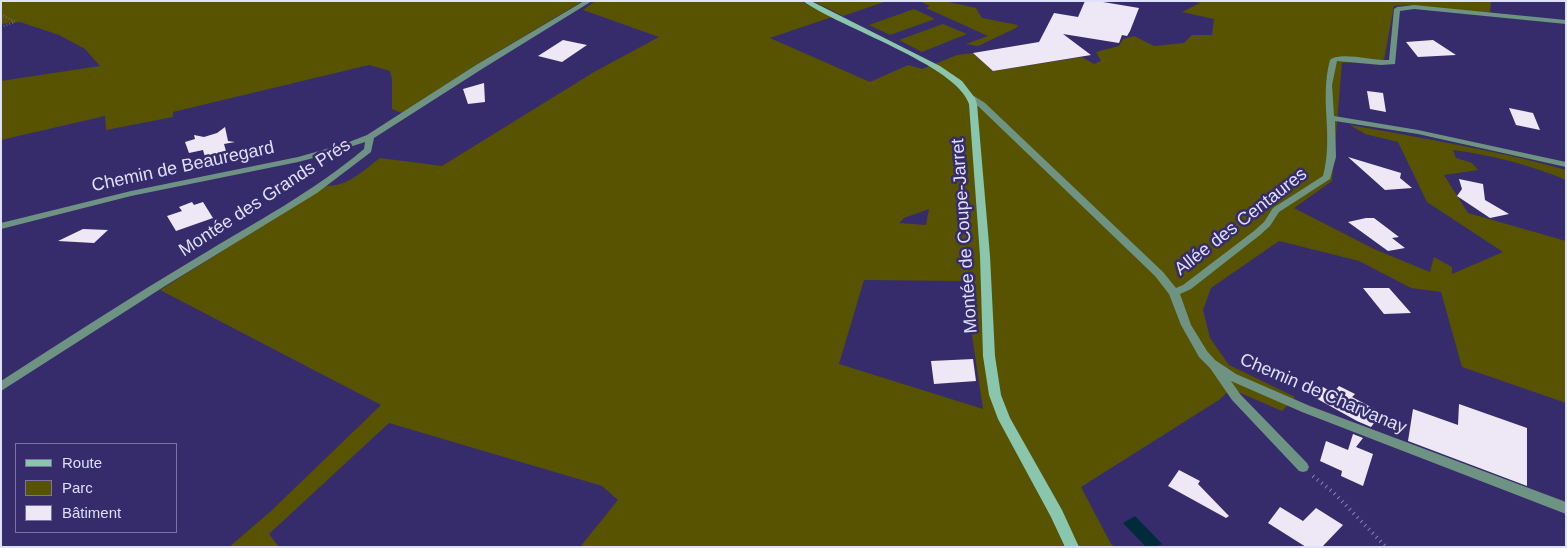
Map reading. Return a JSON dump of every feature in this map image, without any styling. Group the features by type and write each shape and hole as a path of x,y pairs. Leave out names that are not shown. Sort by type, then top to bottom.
{"main road":[{"path":"806,1 937,68 959,83 970,98"},
{"name":"Montée de Coupe-Jarret","path":"970,98 973,104 985,256 989,356 995,395 1004,419 1057,514 1072,547"}],"street":[{"name":"Montée des Grands Prés","path":"1,387 138,298 281,211 334,176 368,150 370,137 472,71 589,1"},
{"name":"Allée des Centaures","path":"1174,293 1187,287 1257,233 1267,224 1276,210 1327,177 1332,156 1327,85 1334,60 1337,58 1381,64 1392,62 1395,11 1399,8 1414,7 1566,22"},
{"name":"Chemin de Charvanay","path":"970,98 982,105 1159,274 1174,293 1178,307 1194,340 1211,363 1232,377 1306,409 1566,508"},
{"path":"1330,118 1418,132 1566,165"},
{"name":"Chemin de Beauregard","path":"1,226 174,184 281,163 334,150 370,137"},
{"path":"1211,363 1236,398 1303,467"}],"path":[{"path":"1,14 15,22 1,27"},
{"path":"1303,467 1334,493 1386,547"}],"green space":[{"path":"1,1 583,1 479,63 402,113 392,109 392,80 390,71 369,65 173,112 173,117 106,130 105,116 1,140 1,81 100,66 85,49 59,35 20,22 1,24"},
{"path":"595,1 801,1 832,17 770,38 870,82 908,65 922,69 957,55 973,53 993,71 1082,57 1094,64 1101,61 1096,52 1119,46 1123,39 1134,36 1154,46 1184,43 1192,35 1212,35 1214,19 1182,12 1200,3 1189,1 1491,1 1490,13 1408,5 1394,6 1384,60 1342,63 1332,181 1294,208 1374,249 1430,272 1434,257 1452,267 1452,274 1503,252 1427,202 1398,142 1365,134 1350,125 1485,150 1566,170 1566,180 1511,161 1453,150 1456,158 1472,163 1478,170 1444,175 1468,213 1566,241 1566,403 1462,367 1441,292 1411,288 1359,261 1279,241 1211,288 1203,310 1210,338 1229,365 1295,397 1282,411 1231,389 1219,400 1081,487 1111,544 1116,547 580,547 618,500 602,486 389,423 269,534 279,547 229,547 270,512 381,405 160,290 326,186 334,186 348,181 380,158 442,166 594,72 659,37 583,10","holes":["929,209 926,225 899,223 904,218","864,280 964,281 983,409 839,364"]},
{"path":"813,1 887,1 843,16"},
{"path":"919,1 944,1 976,8 982,18 1018,25 1016,28 978,46 966,44 988,36 926,8 930,6"},
{"path":"914,9 935,19 890,35 869,25"},
{"path":"943,24 967,34 922,52 899,40"}],"water":[{"path":"1135,516 1162,544 1156,547 1146,547 1123,523"}],"building":[{"path":"1085,1 1097,1 1139,8 1127,36 1122,35 1119,43 1063,34 1091,55 993,71 973,53 1039,42 1054,13 1078,17"},
{"path":"563,40 587,45 562,62 538,56"},
{"path":"1433,40 1456,55 1418,57 1406,42"},
{"path":"484,83 485,102 468,104 463,89"},
{"path":"1367,91 1383,93 1386,112 1370,109"},
{"path":"1509,108 1533,113 1540,130 1516,125"},
{"path":"225,127 228,141 235,142 224,144 228,158 207,164 203,150 189,153 185,142 195,139 194,135 204,137 217,133"},
{"path":"1348,157 1401,173 1400,178 1412,188 1385,190"},
{"path":"1459,179 1483,184 1485,200 1509,214 1490,218 1457,196 1462,189"},
{"path":"192,202 194,205 203,202 213,218 176,231 167,216 182,211 179,207"},
{"path":"1374,218 1399,237 1392,238 1405,248 1388,251 1348,222"},
{"path":"83,229 108,230 94,243 58,241"},
{"path":"1363,288 1389,288 1411,313 1384,314"},
{"path":"973,359 976,381 934,384 931,361"},
{"path":"1339,386 1355,394 1352,397 1382,413 1371,427 1314,397 1323,387 1333,393"},
{"path":"1459,404 1527,428 1527,486 1408,441 1413,409 1458,425"},
{"path":"1353,434 1363,438 1356,447 1373,454 1363,486 1341,476 1342,471 1320,461 1326,441 1348,450"},
{"path":"1179,470 1200,481 1198,484 1229,516 1226,518 1168,486"},
{"path":"1280,507 1303,521 1316,508 1343,525 1322,547 1306,547 1268,523"}]}
